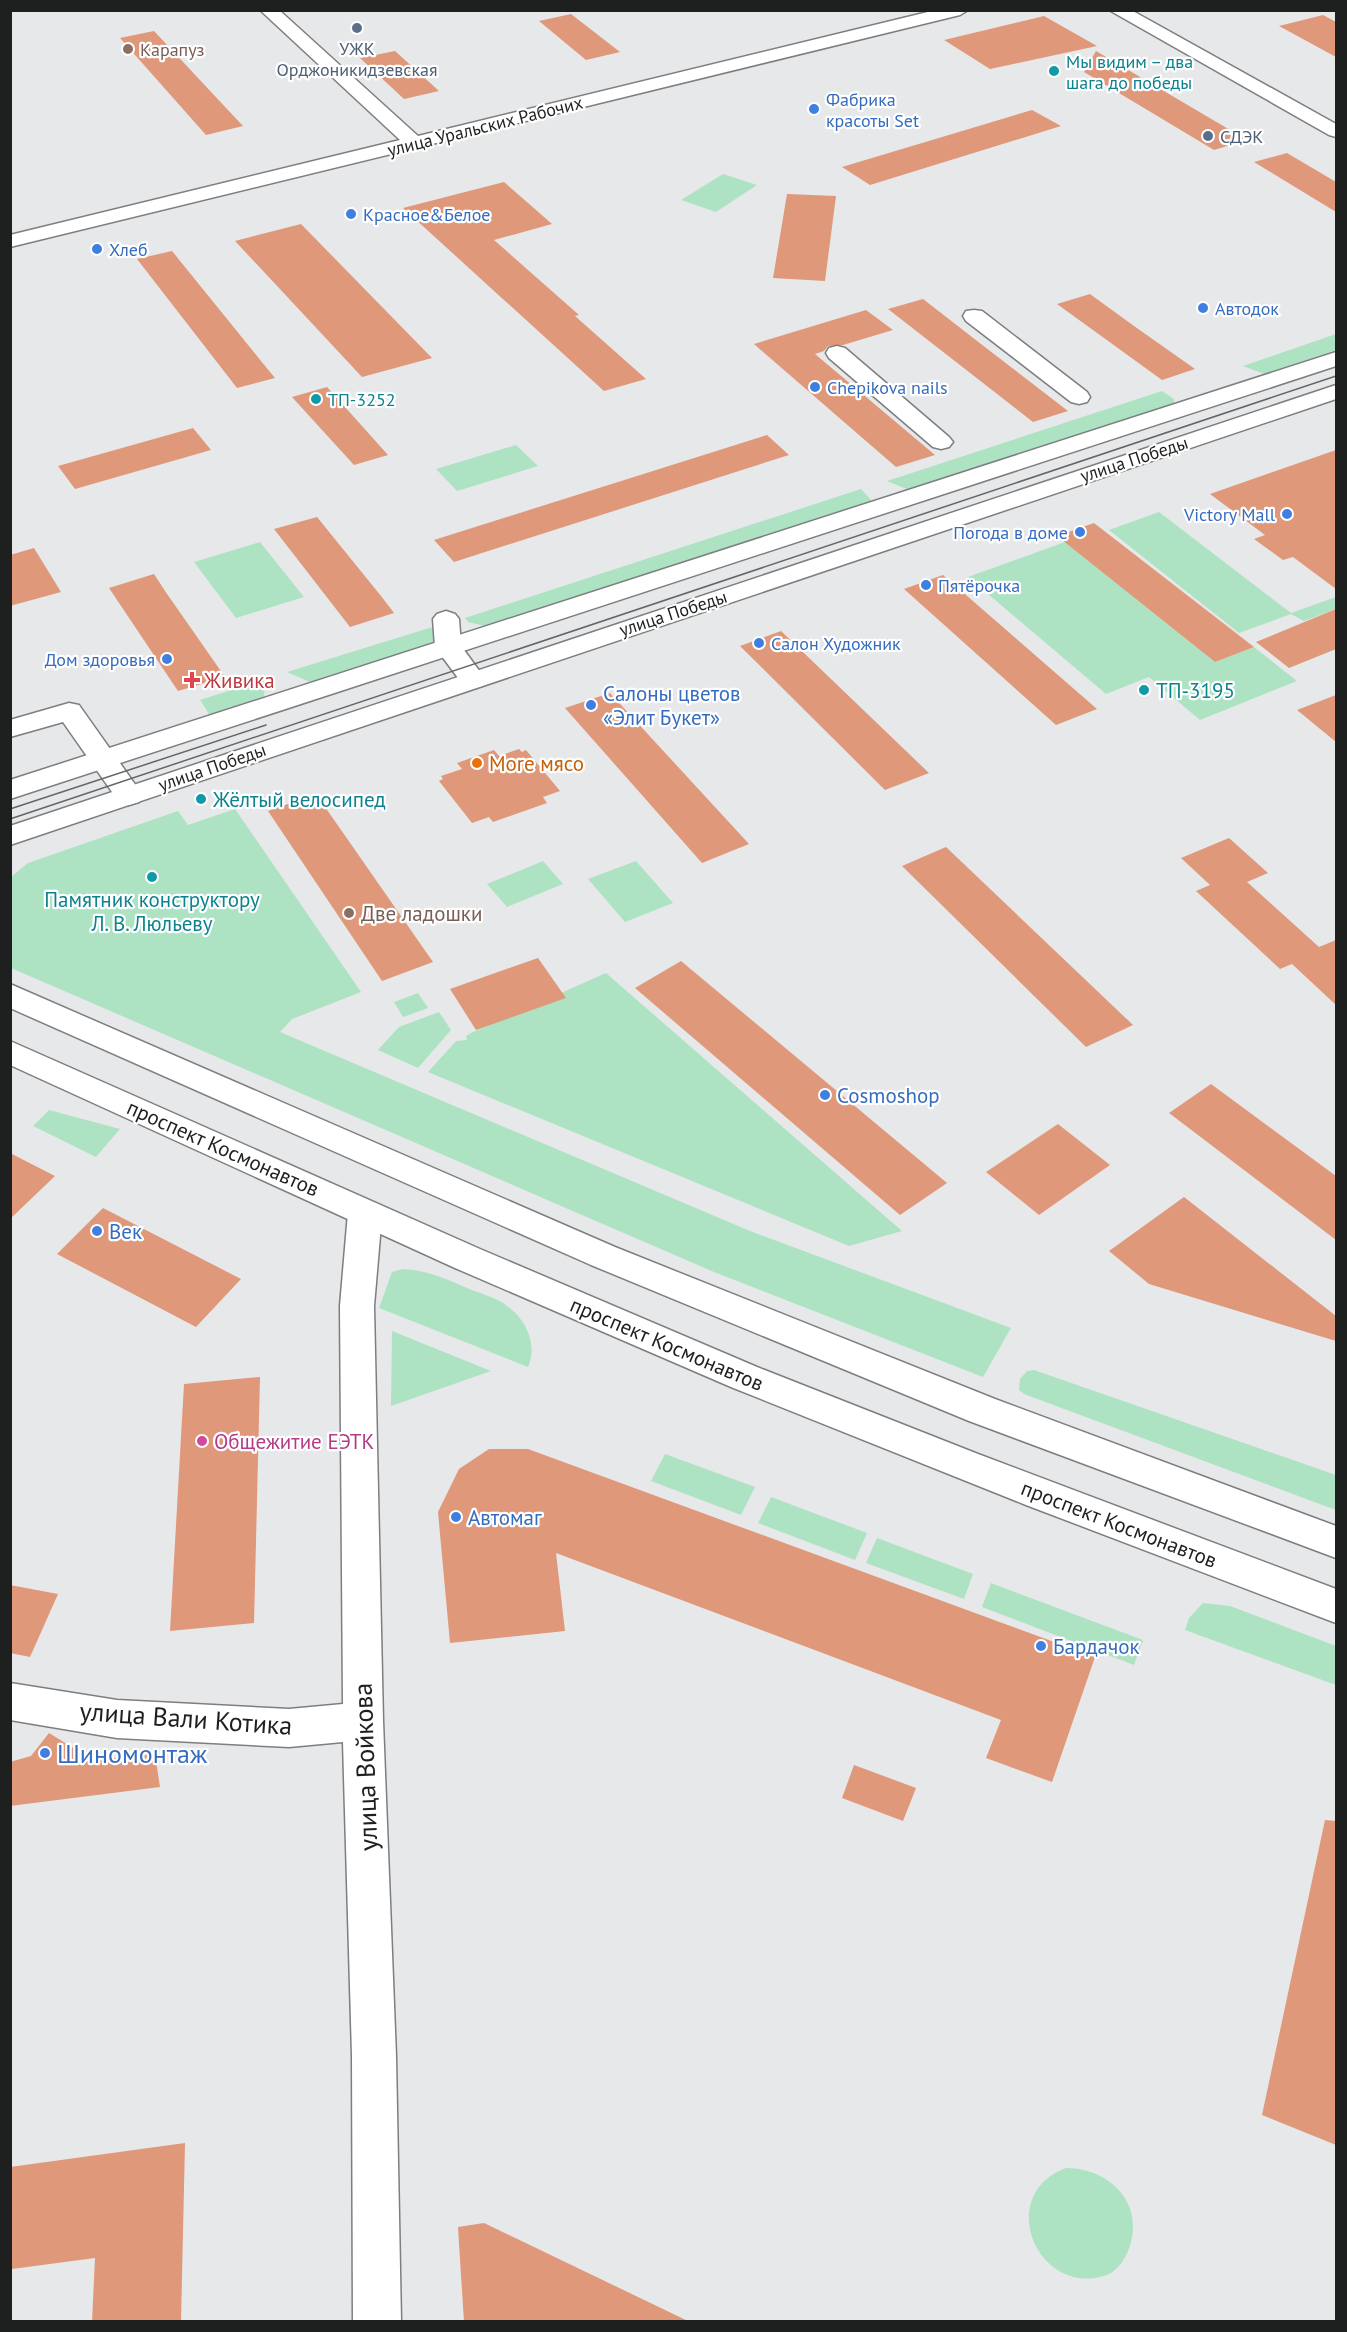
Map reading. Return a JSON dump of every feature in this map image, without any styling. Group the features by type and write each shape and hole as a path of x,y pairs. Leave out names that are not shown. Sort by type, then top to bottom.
{"main road":[{"path":"268,10 317,52 414,143"},
{"name":"улица Уральских Рабочих","path":"10,241 960,10"},
{"path":"1117,10 1336,131"},
{"path":"974,316 1079,397"},
{"path":"837,353 941,442"},
{"name":"улица Победы","path":"10,790 1336,359"},
{"name":"улица Победы","path":"10,836 1336,392"},
{"path":"446,619 448,647 473,680"},
{"path":"10,729 69,711 129,796"},
{"path":"10,995 603,1256 982,1410 1336,1542"},
{"name":"проспект Космонавтов","path":"10,1052 365,1213 742,1377 959,1464 1336,1606"},
{"name":"улица Войкова","path":"365,1213 357,1305 363,1721 374,2056 377,2322"},
{"name":"улица Вали Котика","path":"10,1701 117,1719 289,1728 363,1721"}],"green space":[{"path":"723,174 757,185 716,212 681,200"},
{"path":"1336,334 1336,350 1264,374 1243,366"},
{"path":"1162,391 1174,399 1174,403 909,490 887,481"},
{"path":"516,445 538,466 457,491 436,469"},
{"path":"861,489 872,501 489,627 468,622 465,618"},
{"path":"1159,512 1291,613 1336,597 1336,609 1304,621 1291,614 1239,633 1109,530"},
{"path":"260,542 304,597 236,618 194,562"},
{"path":"1065,542 1215,662 1254,647 1297,681 1200,720 1149,677 1106,694 968,577"},
{"path":"439,625 442,641 312,683 287,672"},
{"path":"265,679 264,699 211,717 200,700"},
{"path":"235,809 361,992 292,1019 280,1032 750,1231 1011,1328 983,1377 714,1272 11,968 11,877 28,863 178,811 188,825"},
{"path":"543,861 563,884 507,907 487,884"},
{"path":"636,861 673,903 625,922 588,879"},
{"path":"606,973 902,1231 849,1246 428,1072 456,1041 467,1040 466,1036 473,1032"},
{"path":"418,993 428,1008 403,1017 394,1002"},
{"path":"439,1012 451,1030 418,1068 378,1050 399,1027"},
{"path":"49,1110 120,1129 96,1157 33,1126"},
{"path":"403,1269 442,1278 503,1303 514,1311 525,1325 531,1341 531,1359 528,1367 379,1308 392,1272"},
{"path":"392,1331 491,1371 391,1406"},
{"path":"1034,1370 1336,1475 1336,1510 1024,1394 1019,1390 1020,1379 1027,1371"},
{"path":"665,1454 755,1487 741,1515 651,1481"},
{"path":"771,1497 867,1533 855,1560 758,1523"},
{"path":"877,1538 973,1574 964,1599 866,1563"},
{"path":"991,1583 1143,1640 1134,1665 982,1607"},
{"path":"1203,1603 1230,1606 1336,1646 1336,1685 1185,1630 1189,1618"},
{"path":"1066,2168 1081,2169 1107,2180 1126,2200 1133,2226 1131,2242 1124,2259 1111,2273 1100,2277 1077,2278 1057,2270 1042,2256 1032,2238 1029,2218 1033,2198 1045,2181"}],"building":[{"path":"571,14 620,52 586,60 539,21"},
{"path":"1323,15 1336,22 1336,57 1279,26"},
{"path":"1044,16 1097,46 990,69 944,40"},
{"path":"154,31 243,126 206,135 120,38"},
{"path":"395,51 439,91 404,99 360,58"},
{"path":"1096,51 1247,140 1214,150 1084,72"},
{"path":"1032,110 1061,126 870,185 842,167"},
{"path":"1287,153 1336,182 1336,212 1254,162"},
{"path":"504,182 552,224 494,240 579,315 575,316 646,379 604,391 403,208"},
{"path":"787,194 836,196 825,281 773,278"},
{"path":"301,224 432,358 362,377 235,241"},
{"path":"172,251 275,378 237,388 137,259"},
{"path":"1090,294 1195,369 1162,380 1057,304"},
{"path":"923,299 1068,411 1033,422 888,309"},
{"path":"866,310 893,330 843,345 828,346 824,351 815,354 935,455 896,467 754,344"},
{"path":"327,387 388,455 354,465 292,397"},
{"path":"193,428 211,450 75,489 58,466"},
{"path":"767,435 789,455 454,562 434,540"},
{"name":"Victory Mall","path":"1336,450 1336,589 1293,557 1283,560 1254,539 1265,535 1210,494"},
{"path":"317,517 394,613 350,627 274,529"},
{"path":"1094,523 1254,647 1215,662 1057,536"},
{"path":"34,548 61,592 10,606 10,555"},
{"path":"154,574 225,677 178,691 109,588"},
{"path":"943,575 1097,709 1056,725 904,589"},
{"path":"1336,609 1336,649 1289,668 1256,642"},
{"path":"781,631 929,773 885,790 740,646"},
{"path":"610,693 749,844 702,863 565,708"},
{"path":"1336,695 1336,742 1297,710"},
{"path":"519,749 522,752 526,750 560,791 543,797 547,803 493,822 489,817 472,823 439,781 443,779 441,776 462,769 457,763 494,750 499,756"},
{"path":"316,794 433,962 382,981 268,811"},
{"path":"1229,838 1268,873 1247,882 1319,947 1336,940 1336,1005 1292,964 1280,969 1196,891 1210,885 1181,858"},
{"path":"946,847 1133,1025 1086,1047 902,866"},
{"path":"538,958 566,998 476,1030 450,989"},
{"path":"681,961 947,1183 900,1215 635,988"},
{"path":"1211,1084 1336,1176 1336,1240 1169,1113"},
{"path":"1058,1124 1110,1165 1039,1215 986,1172"},
{"path":"10,1153 55,1176 10,1219"},
{"path":"1184,1197 1336,1316 1336,1341 1149,1284 1109,1251"},
{"path":"103,1208 241,1279 196,1327 57,1254"},
{"path":"260,1377 254,1623 170,1631 184,1384"},
{"path":"489,1449 528,1449 1095,1657 1052,1782 986,1758 1001,1720 556,1553 565,1631 450,1643 438,1512 459,1469"},
{"path":"10,1585 58,1594 30,1657 10,1653"},
{"path":"49,1733 93,1760 155,1754 160,1787 10,1806 10,1762 31,1756"},
{"path":"854,1765 916,1788 903,1821 842,1798"},
{"path":"1325,1820 1336,1821 1336,2145 1262,2115"},
{"path":"185,2143 181,2322 92,2322 95,2258 12,2269 10,2167"},
{"path":"484,2223 690,2322 464,2322 458,2227"}],"tram line":[{"path":"10,819 1336,376"},
{"path":"10,809 266,725"}],"place":[{"name":"УЖК Орджоникидзевская","path":"357,28"},
{"name":"Карапуз","path":"128,49"},
{"name":"Мы видим – два шага до победы","path":"1054,71"},
{"name":"Фабрика красоты Set","path":"814,109"},
{"name":"СДЭК","path":"1208,136"},
{"name":"Красное&Белое","path":"351,214"},
{"name":"Хлеб","path":"97,249"},
{"name":"Автодок","path":"1203,308"},
{"name":"Chepikova nails","path":"815,387"},
{"name":"ТП-3252","path":"316,399"},
{"name":"Victory Mall","path":"1287,514"},
{"name":"Погода в доме","path":"1080,532"},
{"name":"Пятёрочка","path":"926,585"},
{"name":"Салон Художник","path":"759,643"},
{"name":"Дом здоровья","path":"167,659"},
{"name":"Живика","path":"192,680"},
{"name":"ТП-3195","path":"1144,690"},
{"name":"Салоны цветов «Элит Букет»","path":"591,705"},
{"name":"More мясо","path":"477,763"},
{"name":"Жёлтый велосипед","path":"201,799"},
{"name":"Памятник конструктору Л. В. Люльеву","path":"152,877"},
{"name":"Две ладошки","path":"349,913"},
{"name":"Cosmoshop","path":"825,1095"},
{"name":"Век","path":"97,1231"},
{"name":"Общежитие ЕЭТК","path":"202,1441"},
{"name":"Автомаг","path":"456,1517"},
{"name":"Бардачок","path":"1041,1646"},
{"name":"Шиномонтаж","path":"45,1753"}]}
